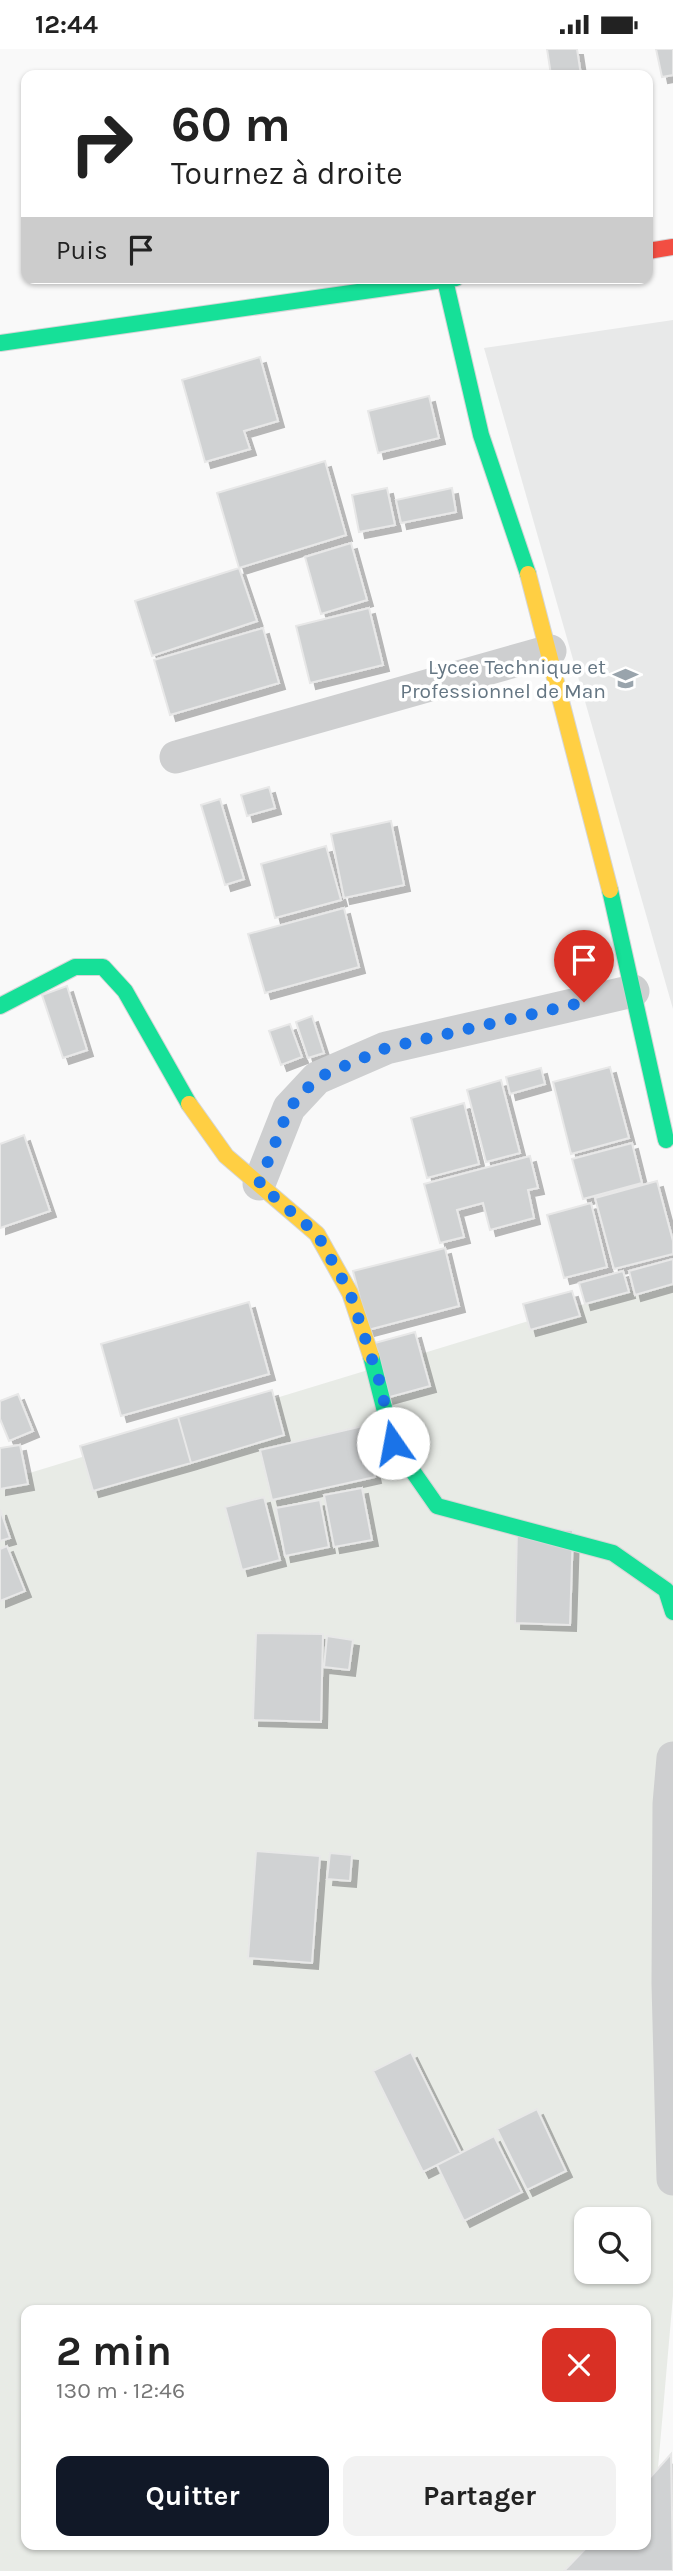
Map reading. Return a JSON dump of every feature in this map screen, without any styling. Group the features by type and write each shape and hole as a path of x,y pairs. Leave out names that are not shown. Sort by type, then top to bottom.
{"street":[{"path":"653,250 673,247"},
{"path":"0,343 415,284"},
{"path":"451,284 481,435 535,593 633,991 666,1140"},
{"path":"176,757 550,651"},
{"path":"0,1006 75,967 103,967 125,991 194,1113 226,1156 317,1234 350,1293 380,1383 393,1443 438,1506 613,1553 666,1590 673,1612"},
{"path":"259,1184 289,1108 317,1078 386,1048 633,991"},
{"path":"673,1758 668,1804 673,2179"}],"shaded area":[{"name":"Lycee Technique et Professionnel de Man","path":"673,320 673,1009 484,348"},
{"path":"673,1277 673,2296 651,2548 651,2305 21,2305 21,2550 651,2550 649,2571 0,2571 0,1482"}],"building":[{"path":"547,49 577,49 580,70 550,70"},
{"path":"656,49 673,49 673,75 662,77"},
{"path":"260,357 278,421 244,431 250,449 205,462 182,380"},
{"path":"429,396 439,438 378,453 368,411"},
{"path":"325,461 346,535 239,568 217,493"},
{"path":"387,488 395,525 359,532 352,495"},
{"path":"452,488 456,512 401,523 396,500"},
{"path":"351,543 367,600 321,614 305,557"},
{"path":"239,568 257,621 152,656 135,601"},
{"path":"369,608 383,665 310,683 296,626"},
{"path":"263,628 279,683 170,715 154,660"},
{"path":"269,787 275,808 247,816 241,795"},
{"path":"220,799 244,879 225,885 201,805"},
{"path":"391,821 404,885 344,898 331,834"},
{"path":"326,846 341,900 275,918 261,864"},
{"path":"344,908 359,967 265,993 248,934"},
{"path":"67,986 87,1050 63,1058 42,995"},
{"path":"312,1016 324,1053 308,1058 296,1022"},
{"path":"290,1024 302,1057 281,1065 269,1031"},
{"path":"610,1067 629,1138 571,1154 553,1082"},
{"path":"541,1068 545,1084 510,1094 506,1077"},
{"path":"501,1080 520,1153 486,1162 467,1090"},
{"path":"464,1103 479,1164 427,1178 411,1118"},
{"path":"24,1135 50,1211 0,1228 0,1144"},
{"path":"632,1143 642,1183 583,1199 572,1159"},
{"path":"530,1156 538,1188 528,1190 534,1218 490,1230 483,1203 457,1210 464,1237 440,1243 424,1184"},
{"path":"657,1181 673,1241 673,1254 614,1269 595,1198"},
{"path":"591,1203 607,1267 564,1278 547,1215"},
{"path":"445,1248 459,1306 368,1330 353,1271"},
{"path":"673,1259 673,1284 635,1295 629,1271"},
{"path":"623,1271 629,1292 585,1304 579,1283"},
{"path":"572,1291 580,1316 530,1330 523,1304"},
{"path":"249,1302 269,1374 121,1416 101,1344"},
{"path":"415,1332 430,1386 379,1400 364,1346"},
{"path":"272,1390 284,1435 191,1463 178,1417"},
{"path":"18,1394 33,1431 9,1441 0,1419 0,1401"},
{"path":"178,1417 191,1463 93,1491 80,1446"},
{"path":"363,1426 375,1477 272,1500 260,1450"},
{"path":"20,1445 28,1484 0,1489 0,1448"},
{"path":"362,1488 372,1540 334,1547 324,1495"},
{"path":"264,1497 280,1560 242,1570 225,1507"},
{"path":"320,1500 329,1547 285,1556 276,1508"},
{"path":"0,1509 10,1538 0,1541"},
{"path":"517,1528 573,1530 570,1625 515,1623"},
{"path":"7,1546 25,1591 0,1601 0,1549"},
{"path":"256,1633 323,1634 321,1722 253,1720"},
{"path":"327,1636 353,1640 349,1670 324,1667"},
{"path":"256,1851 320,1856 312,1963 248,1958"},
{"path":"330,1853 352,1855 350,1881 327,1879"},
{"path":"411,2052 461,2153 423,2172 373,2071"},
{"path":"537,2109 566,2171 527,2190 497,2129"},
{"path":"494,2136 522,2192 464,2221 437,2165"},
{"path":"671,2454 673,2571 564,2571 584,2550 651,2550 651,2476"}],"traffic: fast":[{"path":"0,343 414,284"},
{"path":"446,284 481,435 528,574"},
{"path":"610,890 666,1140"},
{"path":"0,1006 75,967 103,967 125,991 189,1104"},
{"path":"371,1356 393,1443 437,1506 613,1553 666,1590 673,1612"}],"traffic: slow":[{"path":"528,574 610,890"},
{"path":"189,1104 226,1156 317,1234 350,1293 371,1356"}],"traffic: jam":[{"path":"653,250 673,247"}],"place":[{"name":"Lycee Technique et Professionnel de Man","path":"626,679"}],"route":[{"path":"393,1443 380,1383 350,1293 317,1234 259,1184 289,1108 317,1078 386,1048 584,1002"}]}
